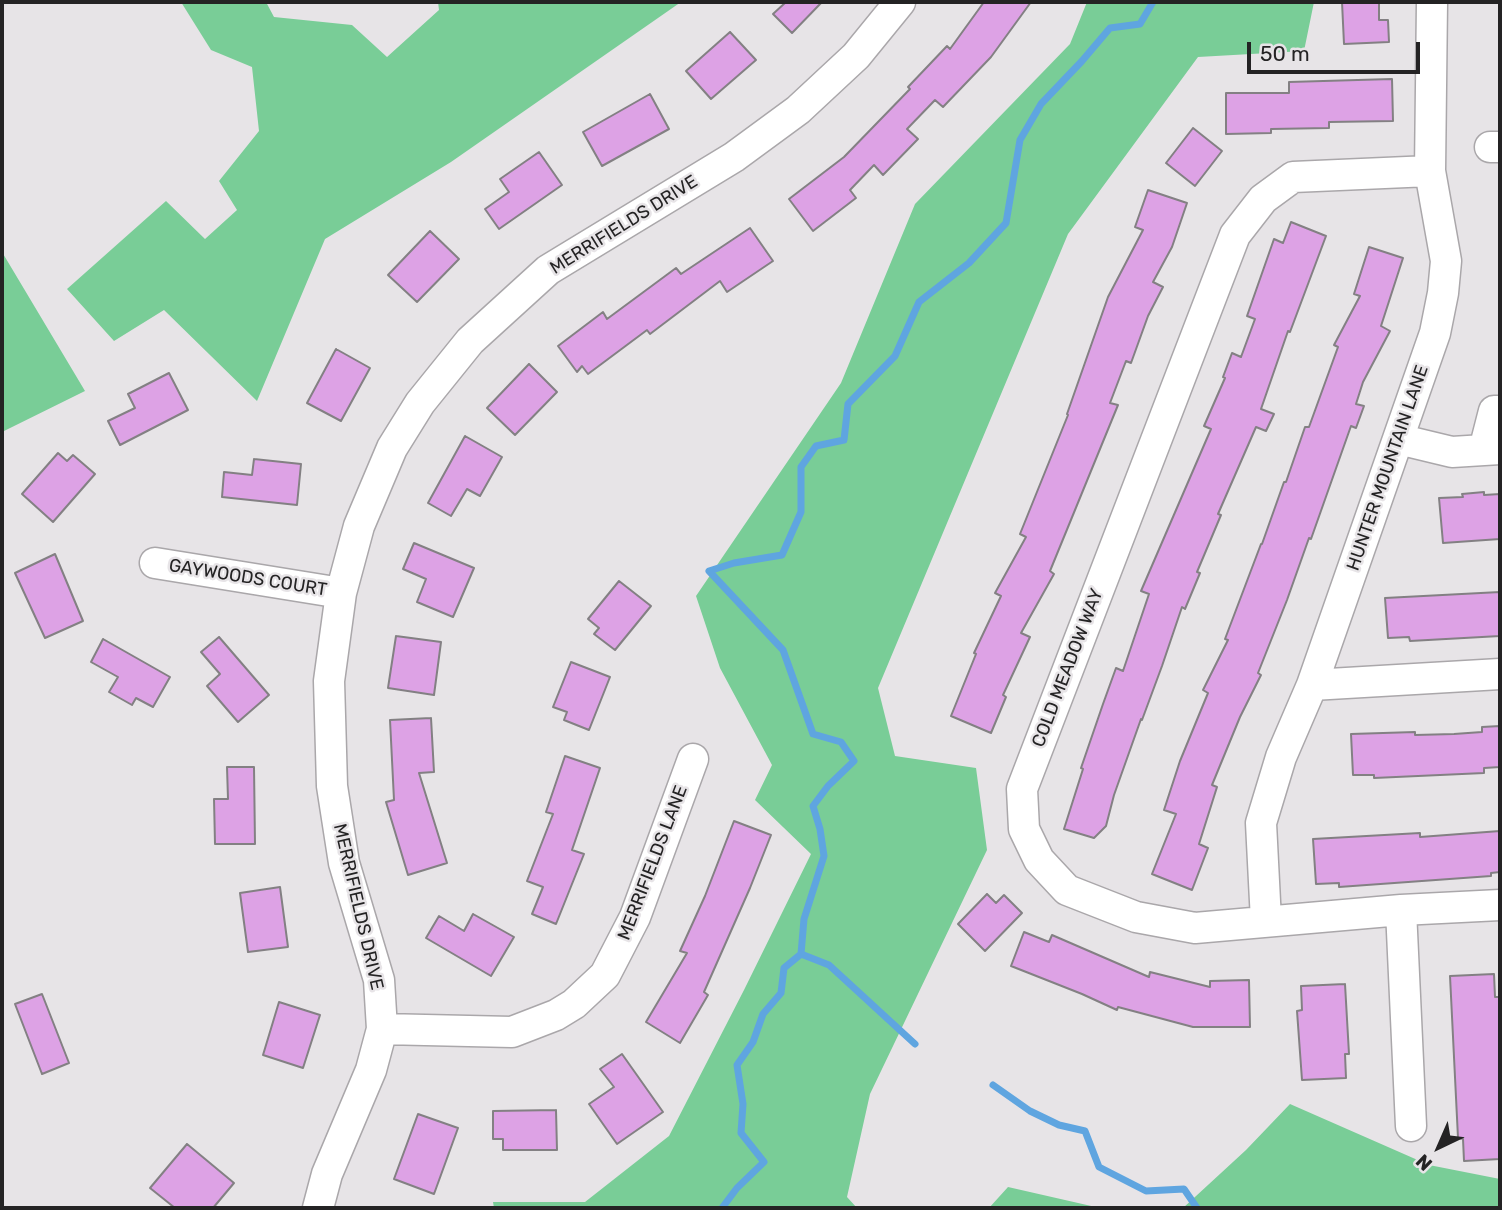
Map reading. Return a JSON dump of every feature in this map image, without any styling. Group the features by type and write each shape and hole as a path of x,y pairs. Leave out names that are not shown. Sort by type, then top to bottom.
{"street":[{"name":"MERRIFIELDS DRIVE","path":"318,1208 327,1174 371,1070 382,1029 379,980 344,863 332,786 329,681 341,593 359,526 392,449 420,403 470,341 548,270 734,157 798,110 856,56 900,2"},
{"name":"HUNTER MOUNTAIN LANE","path":"1266,921 1261,823 1281,757 1312,685 1435,332 1443,293 1446,261 1430,171 1432,2"},
{"name":"COLD MEADOW WAY","path":"1430,171 1293,177 1263,199 1235,234 1022,789 1024,830 1039,860 1067,890 1136,917 1195,928 1401,910 1500,905"},
{"path":"1398,439 1452,452 1492,449 1494,411 1500,411"},
{"name":"GAYWOODS COURT","path":"155,563 341,593"},
{"path":"1312,685 1500,674"},
{"name":"MERRIFIELDS LANE","path":"382,1029 512,1032 556,1016 574,1004 605,975 635,917 693,759"},
{"path":"1401,910 1411,1126"}],"green space":[{"path":"181,2 266,2 274,17 352,25 387,57 439,10 438,2 681,2 451,162 325,239 257,401 164,310 114,341 67,289 166,201 205,239 237,210 219,181 259,131 252,67 211,50"},
{"path":"1087,2 1314,2 1304,51 1198,57 1068,234 878,688 895,756 976,768 987,850 870,1094 847,1197 857,1208 494,1208 493,1202 585,1202 669,1136 811,854 755,800 772,765 720,668 696,596 841,383 915,204 1070,44"},
{"path":"2,252 85,391 2,432"},
{"path":"1290,1104 1429,1165 1500,1179 1500,1208 1183,1208 1246,1150"},
{"path":"1008,1187 1100,1208 989,1208"}],"building":[{"path":"786,2 822,2 792,33 773,14"},
{"path":"984,2 1031,2 991,57 943,107 935,100 907,129 918,139 883,175 874,165 850,190 856,198 813,231 789,199 844,157 910,89 908,87 947,46 950,49"},
{"path":"1342,2 1379,2 1379,20 1388,20 1389,42 1344,44"},
{"path":"730,32 756,60 711,99 686,71"},
{"path":"1392,79 1393,121 1329,122 1329,128 1271,129 1271,133 1226,134 1226,93 1289,93 1289,82"},
{"path":"650,94 669,129 602,166 583,132"},
{"path":"1193,128 1222,151 1195,186 1166,163"},
{"path":"539,152 562,185 499,229 485,209 509,192 500,179"},
{"path":"1148,190 1187,203 1172,247 1153,282 1163,287 1148,316 1131,363 1126,361 1110,403 1118,405 1050,571 1054,574 1021,633 1030,637 1003,695 1006,697 991,733 951,716 976,654 974,653 1001,596 995,593 1026,537 1020,534 1068,415 1108,297 1143,230 1135,227"},
{"path":"1291,222 1326,236 1290,332 1288,331 1261,409 1274,414 1266,431 1256,427 1218,514 1221,515 1197,572 1200,573 1185,609 1182,607 1141,719 1106,826 1094,838 1064,829 1083,769 1081,768 1116,668 1123,671 1149,594 1141,591 1211,429 1204,426 1225,378 1223,377 1232,353 1241,357 1255,319 1247,316 1274,239 1283,243"},
{"path":"750,228 773,261 727,292 720,281 650,334 647,330 588,374 582,366 577,372 558,346 603,312 607,319 676,268 681,274"},
{"path":"430,231 459,259 417,302 388,275"},
{"path":"1369,247 1403,258 1381,326 1390,331 1363,382 1356,404 1364,406 1356,428 1351,426 1311,539 1309,538 1258,673 1261,675 1212,785 1217,787 1199,844 1208,848 1192,890 1152,874 1176,814 1164,810 1180,761 1208,693 1203,690 1228,640 1225,639 1284,482 1305,427 1309,427 1338,347 1334,345 1360,296 1354,294"},
{"path":"336,349 370,368 341,421 307,403"},
{"path":"529,364 557,392 515,435 487,408"},
{"path":"169,373 188,410 120,445 108,421 135,408 128,394"},
{"path":"465,436 502,457 480,496 467,489 451,516 428,503"},
{"path":"58,453 67,461 73,455 95,474 53,522 22,494"},
{"path":"254,459 301,464 297,505 222,497 224,472 252,475"},
{"path":"1484,492 1484,495 1500,494 1500,539 1443,543 1439,498 1463,497 1462,494"},
{"path":"414,543 474,568 453,617 417,602 426,579 403,569"},
{"path":"55,554 83,621 45,638 15,573"},
{"path":"619,581 651,606 615,650 594,634 599,628 588,619"},
{"path":"1500,592 1500,636 1410,641 1409,637 1388,638 1385,598"},
{"path":"396,636 441,642 434,695 388,688"},
{"path":"219,637 269,695 238,722 207,686 220,674 201,652"},
{"path":"103,639 170,677 153,707 136,698 132,705 109,692 118,677 91,662"},
{"path":"571,662 610,677 589,730 564,720 567,712 553,707"},
{"path":"431,718 434,772 419,773 447,863 408,875 386,802 394,800 390,720"},
{"path":"1500,726 1500,767 1484,768 1484,773 1374,778 1374,775 1353,775 1351,734 1454,734 1482,732 1482,727"},
{"path":"565,756 600,768 572,850 584,854 556,924 532,914 543,887 527,881 553,814 546,812"},
{"path":"227,767 254,767 255,844 215,844 214,799 228,799"},
{"path":"734,821 771,835 704,992 708,995 680,1043 646,1022 687,953 680,951"},
{"path":"1500,831 1500,872 1491,873 1491,876 1339,887 1339,883 1316,884 1313,839 1420,833 1420,837"},
{"path":"280,887 288,947 248,952 240,893"},
{"path":"987,894 996,903 1004,895 1022,913 985,951 958,924"},
{"path":"473,914 514,937 491,976 426,938 439,916 464,931"},
{"path":"1024,932 1049,942 1052,935 1149,977 1150,972 1210,987 1210,981 1249,980 1250,1027 1193,1027 1118,1007 1117,1010 1011,966"},
{"path":"1494,974 1495,997 1500,997 1500,1159 1464,1161 1463,1139 1458,1138 1450,976"},
{"path":"1345,984 1349,1054 1345,1054 1346,1078 1302,1080 1297,1011 1302,1010 1301,986"},
{"path":"42,994 69,1063 42,1074 15,1004"},
{"path":"279,1002 320,1015 303,1068 263,1055"},
{"path":"622,1054 663,1112 617,1144 589,1104 614,1087 600,1069"},
{"path":"556,1110 557,1150 503,1150 503,1139 493,1139 493,1111"},
{"path":"418,1114 458,1128 434,1194 394,1179"},
{"path":"187,1144 234,1183 213,1208 175,1208 150,1188"}],"waterway":[{"path":"915,1044 829,965 801,954 804,919 824,856 813,806 828,786 854,761 841,742 813,734 783,650 709,571 734,563 782,555 801,512 801,467 816,446 844,440 848,404 895,356 919,302 969,263 1006,223 1020,140 1041,104 1110,28 1140,24 1153,2"},
{"path":"722,1208 737,1188 764,1162 741,1133 743,1104 737,1065 753,1042 763,1014 781,993 784,968 801,954"},
{"path":"993,1085 1030,1111 1059,1125 1085,1131 1099,1167 1146,1191 1184,1189 1197,1208"}]}
